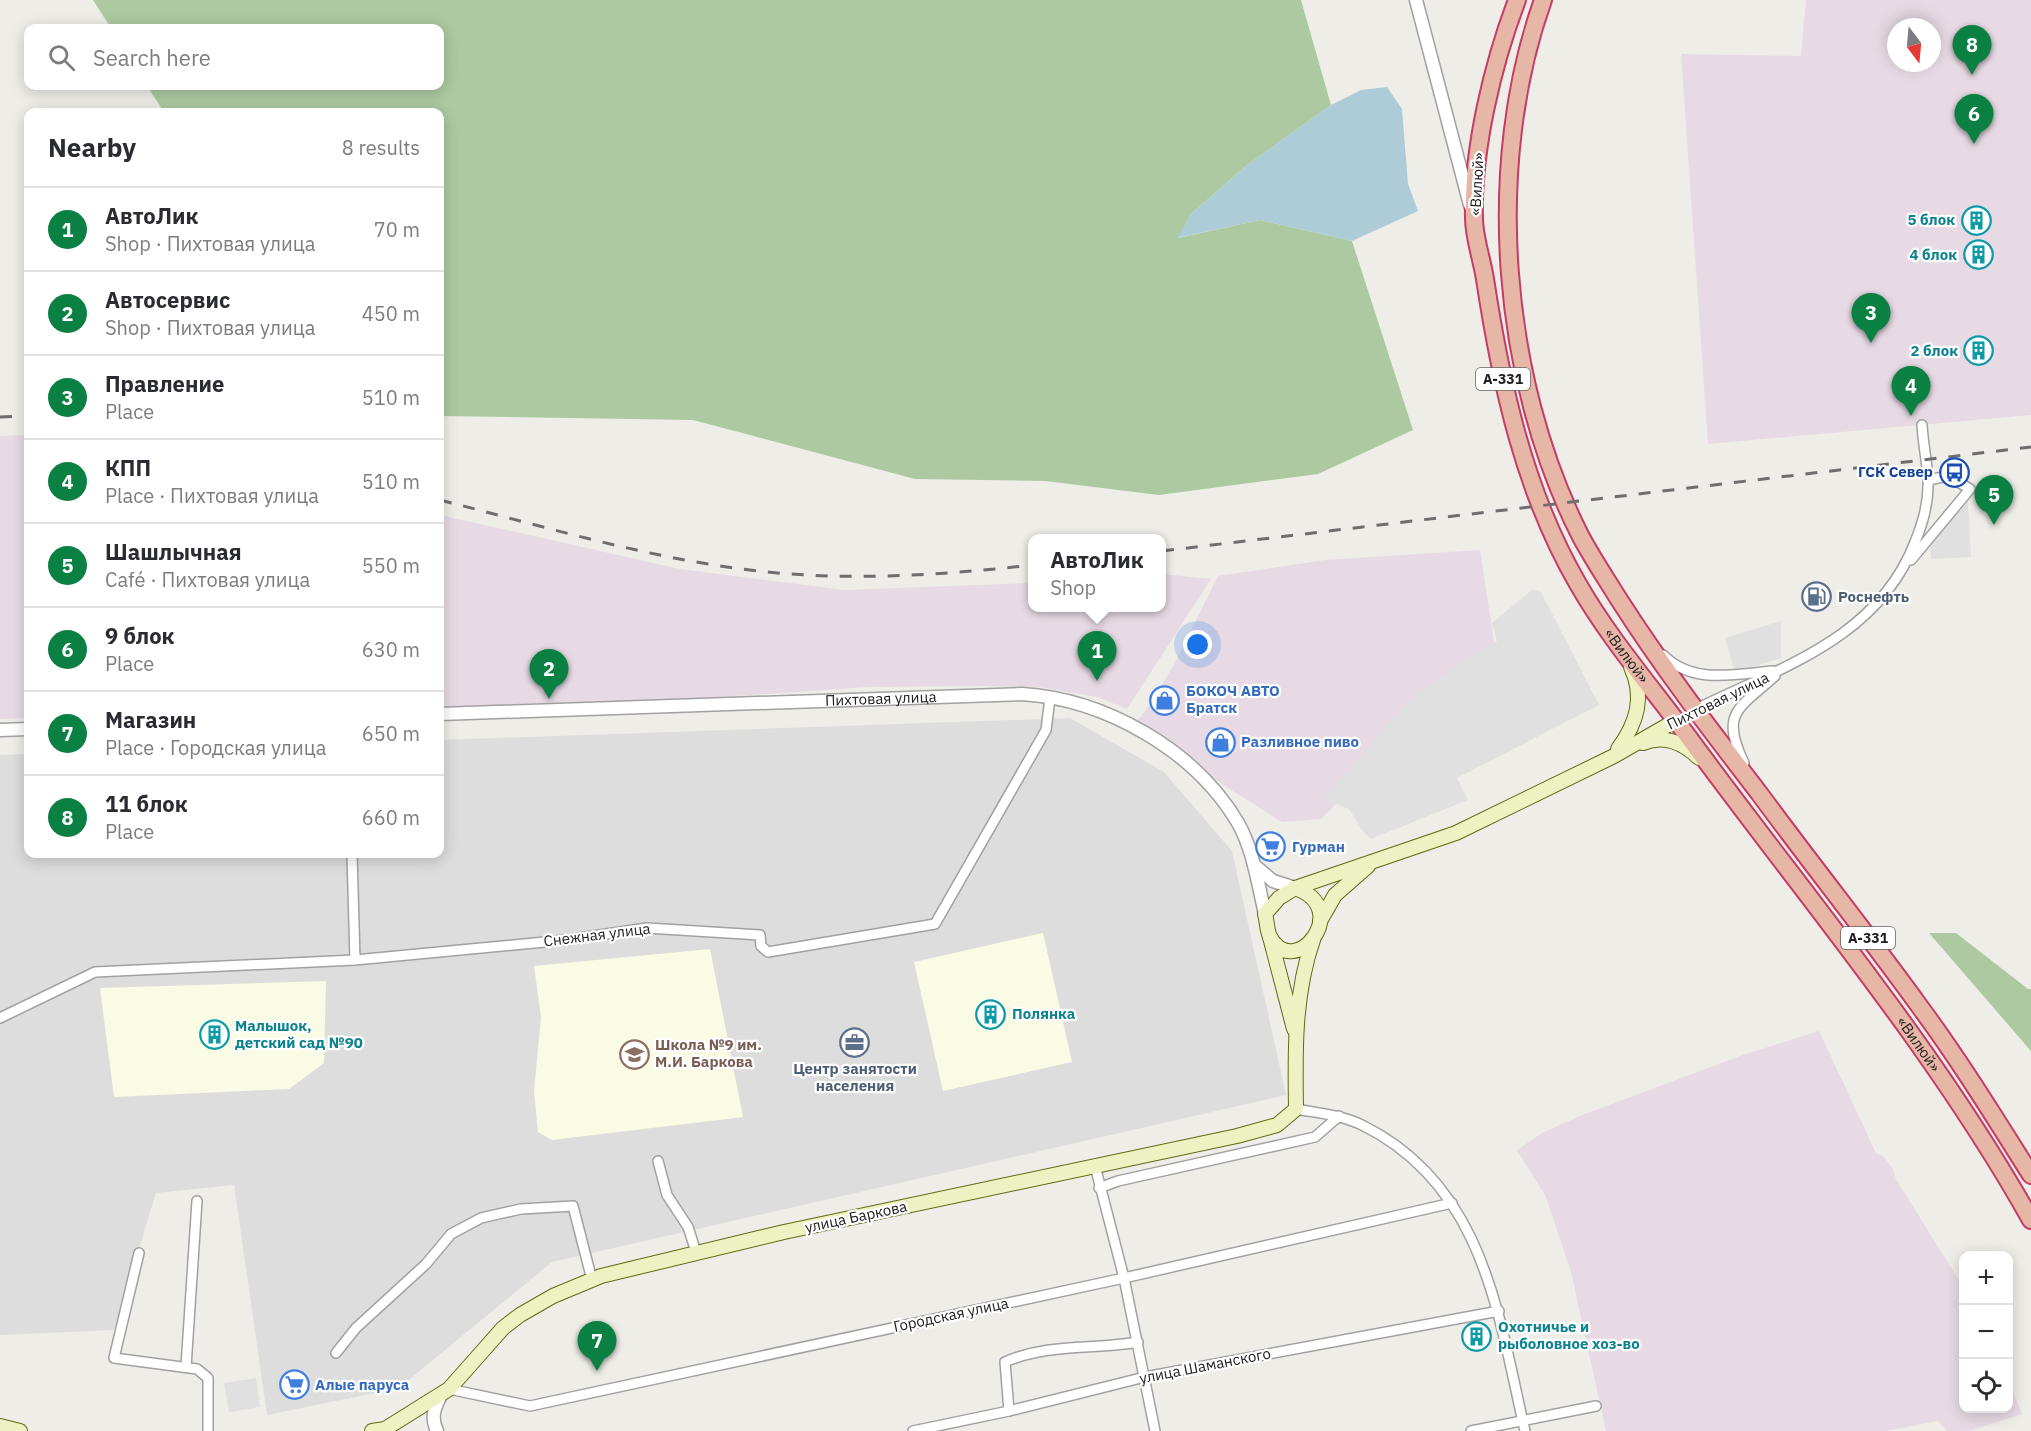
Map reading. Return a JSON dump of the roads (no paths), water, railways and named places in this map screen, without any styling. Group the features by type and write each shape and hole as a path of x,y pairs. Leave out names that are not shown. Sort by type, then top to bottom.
{"highway":[{"name":"«Вилюй»","path":"1517,0 1508,25 1480,136 1474,220 1501,371 1518,440 1537,498 1579,586 1675,721 1906,1023 1995,1157 2031,1220"},
{"name":"«Вилюй»","path":"1542,0 1532,30 1518,90 1507,222 1512,308 1526,381 1562,495 1580,536 1641,633 1694,710 1920,1006 2031,1175"},
{"name":"Пихтовая улица","path":"1675,721 1694,710"}],"main road":[{"path":"1614,756 1629,734 1639,704 1637,684 1624,651"},
{"name":"Пихтовая улица","path":"1295,888 1455,833 1614,756 1675,721"},
{"path":"1614,756 1647,741 1675,741 1690,750 1715,772"},
{"name":"Пихтовая улица","path":"1320,922 1335,895 1375,862"},
{"path":"1295,1034 1265,914 1279,898 1295,888 1315,900 1320,909 1320,922 1304,972 1295,1034 1296,1109"},
{"path":"1270,936 1281,948 1290,951 1303,949 1313,940"},
{"name":"улица Баркова","path":"383,1430 445,1391 503,1328 545,1300 591,1280 628,1268 696,1252 1262,1131 1277,1125 1296,1109"},
{"path":"0,1426 20,1431"}],"street":[{"path":"1416,0 1474,220"},
{"name":"Пихтовая улица","path":"1694,710 1781,671 1825,646 1879,603 1906,566 1923,522 1928,480 1922,425"},
{"path":"1906,566 1970,489 1948,476 1928,480"},
{"path":"1641,633 1667,659 1690,672 1719,676 1781,671"},
{"path":"1756,790 1733,740 1731,730 1740,709 1781,671"},
{"name":"Пихтовая улица","path":"444,714 1022,694 1050,698 1121,721 1142,731 1179,757 1222,799 1241,830 1252,861 1265,914"},
{"name":"Снежная улица","path":"0,1018 94,972 355,960 556,941 647,928 760,935 761,946 768,952 935,924 1046,730 1050,698"},
{"path":"0,730 24,729"},
{"path":"352,858 355,960"},
{"name":"Пихтовая улица","path":"1252,861 1273,881 1295,888"},
{"path":"1296,1109 1339,1116 1362,1125 1405,1152 1452,1203 1475,1242 1499,1311 1526,1431"},
{"path":"1099,1188 1118,1181 1315,1137 1339,1116"},
{"path":"658,1161 668,1195 688,1227 696,1252"},
{"path":"1095,1166 1124,1278 1155,1431"},
{"path":"186,1368 197,1201"},
{"name":"Городская улица","path":"445,1391 530,1406 1124,1278 1452,1203"},
{"path":"336,1353 356,1328 426,1264 451,1234 481,1218 520,1209 573,1206 591,1280"},
{"path":"139,1253 114,1358 197,1369 208,1378 208,1431"},
{"name":"улица Шаманского","path":"913,1431 1009,1411 1144,1377 1499,1311"},
{"path":"1009,1411 1005,1362 1019,1355 1062,1347 1098,1348 1138,1342"},
{"path":"437,1431 432,1421 434,1411 445,1391"},
{"path":"1471,1431 1596,1406"}],"water":[{"path":"1387,87 1402,109 1408,184 1418,211 1352,241 1260,220 1177,238 1191,214 1247,165 1331,105 1361,90"}],"railway":[{"path":"0,417 24,416"},
{"path":"1166,551 2031,447"},
{"path":"444,501 666,556 778,573 851,576 923,575 1028,565"}],"place":[{"name":"11 блок","path":"1972,75"},
{"name":"9 блок","path":"1974,144"},
{"name":"5 блок","path":"1976,220"},
{"name":"4 блок","path":"1978,255"},
{"name":"Правление","path":"1871,343"},
{"name":"2 блок","path":"1979,351"},
{"name":"КПП","path":"1911,416"},
{"name":"ГСК Север","path":"1954,472"},
{"name":"Шашлычная","path":"1994,525"},
{"name":"Роснефть","path":"1817,597"},
{"name":"АвтоЛик","path":"1097,681"},
{"name":"Автосервис","path":"549,699"},
{"name":"БОКОЧ АВТО Братск","path":"1165,700"},
{"name":"Разливное пиво","path":"1220,742"},
{"name":"Гурман","path":"1271,847"},
{"name":"Полянка","path":"991,1014"},
{"name":"Малышок, детский сад №90","path":"214,1035"},
{"name":"Центр занятости населения","path":"855,1042"},
{"name":"Школа №9 им. М.И. Баркова","path":"634,1054"},
{"name":"Охотничье и рыболовное хоз-во","path":"1477,1336"},
{"name":"Магазин","path":"597,1371"},
{"name":"Алые паруса","path":"294,1385"}]}
